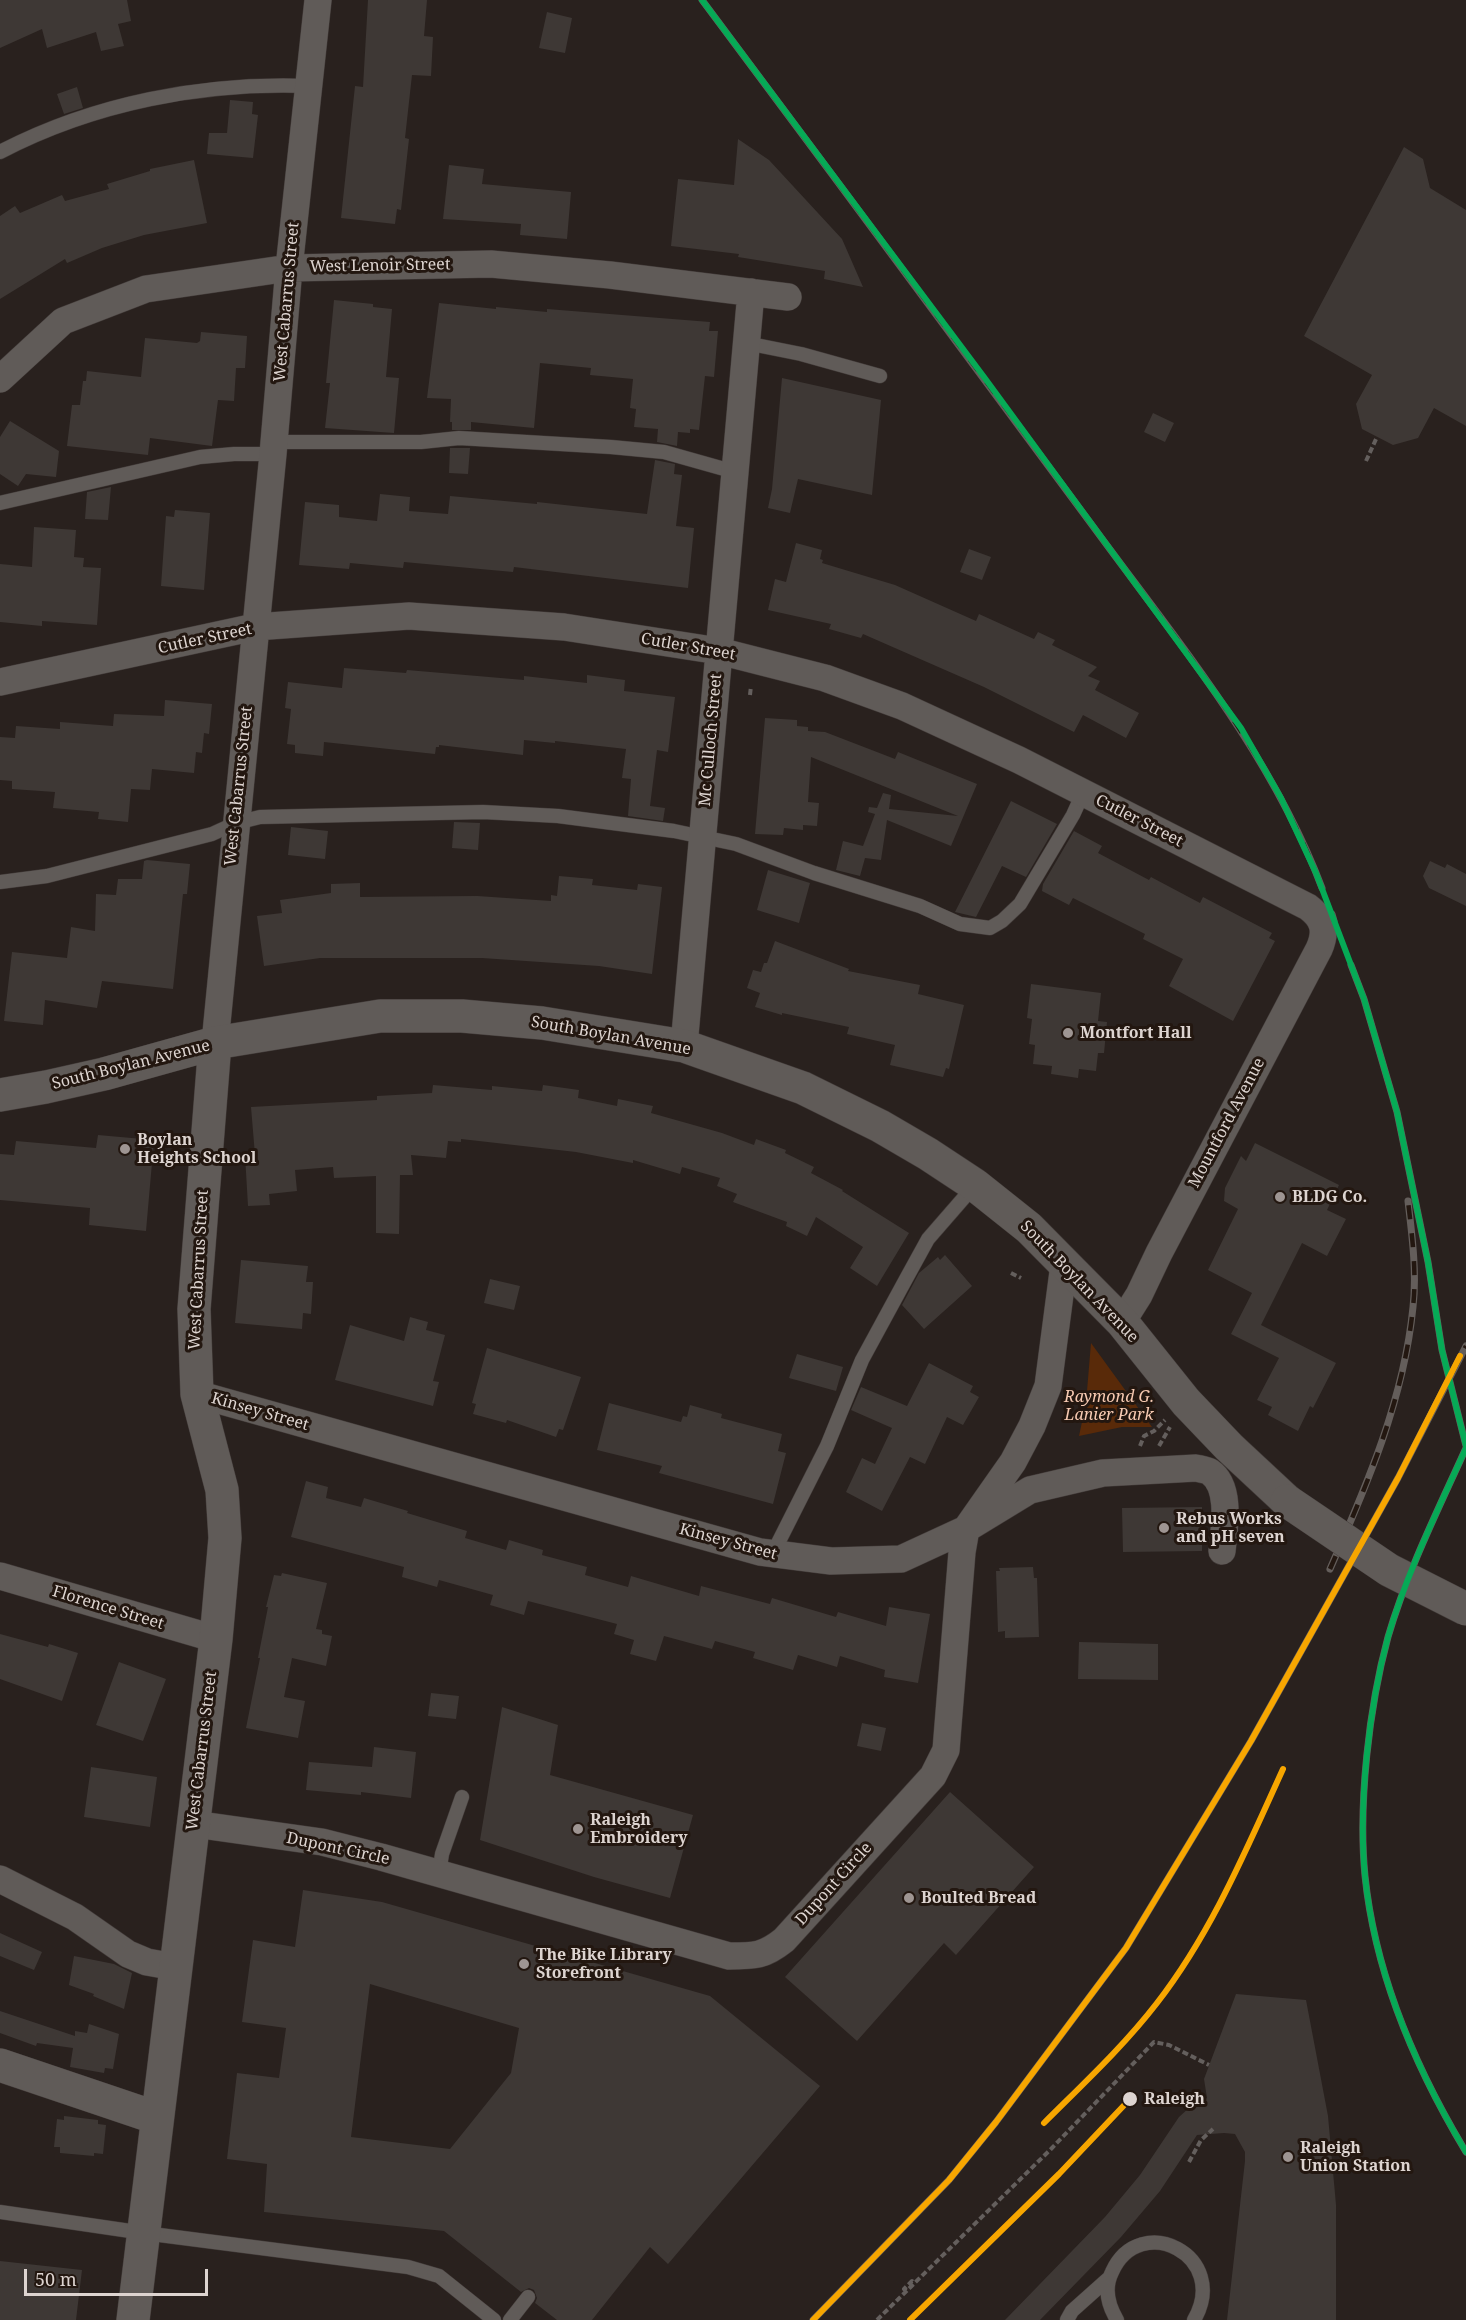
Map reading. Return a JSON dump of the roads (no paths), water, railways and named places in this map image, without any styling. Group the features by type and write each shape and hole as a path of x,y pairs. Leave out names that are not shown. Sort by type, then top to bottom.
{"street":[{"name":"West Cabarrus Street","path":"133,2320 216,1639 225,1538 222,1490 197,1394 194,1309 215,1043 274,448 289,268 318,0"},
{"name":"West Lenoir Street","path":"0,379 63,321 146,289 289,268 491,264 788,297"},
{"name":"Mc Culloch Street","path":"684,1046 751,292"},
{"name":"Cutler Street","path":"0,682 255,627 408,616 564,627 719,651 825,678 902,706 1019,760 1308,907 1322,921"},
{"name":"Mountford Avenue","path":"1122,1322 1139,1295 1159,1252 1305,975 1323,938 1322,921"},
{"name":"South Boylan Avenue","path":"0,1095 104,1074 215,1043 380,1016 462,1016 542,1023 684,1046 803,1088 880,1126 975,1185 1029,1228 1122,1322 1186,1402 1229,1448 1287,1501 1389,1570 1466,1609"},
{"path":"966,1528 1013,1462 1032,1426 1048,1386 1064,1264"},
{"name":"Kinsey Street","path":"197,1394 772,1555 831,1561 900,1560 966,1528 1030,1490 1103,1473 1196,1468 1211,1472 1220,1485 1227,1506 1222,1551"},
{"name":"Dupont Circle","path":"194,1824 322,1842 729,1956 769,1952 784,1940 933,1776 946,1750 966,1528"},
{"name":"Florence Street","path":"0,1576 216,1639"},
{"path":"0,1879 75,1917 128,1954 147,1962 175,1967"},
{"path":"0,2065 157,2118"}],"lane":[{"path":"0,152 35,134 88,115 166,95 245,86 309,86"},
{"path":"746,344 801,354 880,376"},
{"path":"0,503 200,457 274,448 421,442 459,438 664,452 735,472"},
{"path":"0,882 47,876 212,834 260,817 483,812 558,816 674,831 736,844 814,873 920,906 960,924 990,928 1002,921 1020,904 1073,815 1083,793"},
{"path":"772,1555 827,1446 862,1360 906,1279 928,1239 975,1185"},
{"path":"439,1874 442,1854 462,1797"},
{"path":"0,2212 144,2233 408,2266 439,2276 494,2320"},
{"path":"1117,2320 1107,2294 1109,2278 1116,2263 1127,2252 1142,2244 1159,2242 1176,2247 1189,2256 1200,2270 1204,2287 1202,2304 1194,2320"},
{"path":"1067,2320 1072,2311 1109,2278"},
{"path":"510,2320 528,2297"}],"railway":[{"path":"702,0 1220,699 1276,791 1301,838 1322,888"},
{"path":"1332,914 1334,921"},
{"path":"1351,965 1364,999 1397,1112 1428,1262 1442,1350 1466,1446"},
{"path":"1330,1569 1382,1441 1401,1375 1414,1294 1414,1254 1408,1201"},
{"path":"813,2320 949,2180 996,2122 1126,1948 1251,1741 1398,1478 1466,1346"},
{"path":"1466,1448 1414,1565 1388,1637 1375,1694 1367,1756 1363,1818 1365,1876 1370,1912 1388,1984 1415,2054 1466,2152"}],"place":[{"name":"Montfort Hall","path":"1068,1033"},
{"name":"Boylan Heights School","path":"125,1149"},
{"name":"BLDG Co.","path":"1280,1197"},
{"name":"Rebus Works and pH seven","path":"1164,1528"},
{"name":"Raleigh Embroidery","path":"578,1829"},
{"name":"Boulted Bread","path":"909,1898"},
{"name":"The Bike Library Storefront","path":"524,1964"},
{"name":"Raleigh","path":"1130,2099"},
{"name":"Raleigh Union Station","path":"1288,2157"}],"park label":[{"name":"Raymond G. Lanier Park","path":"1109,1406"}]}
